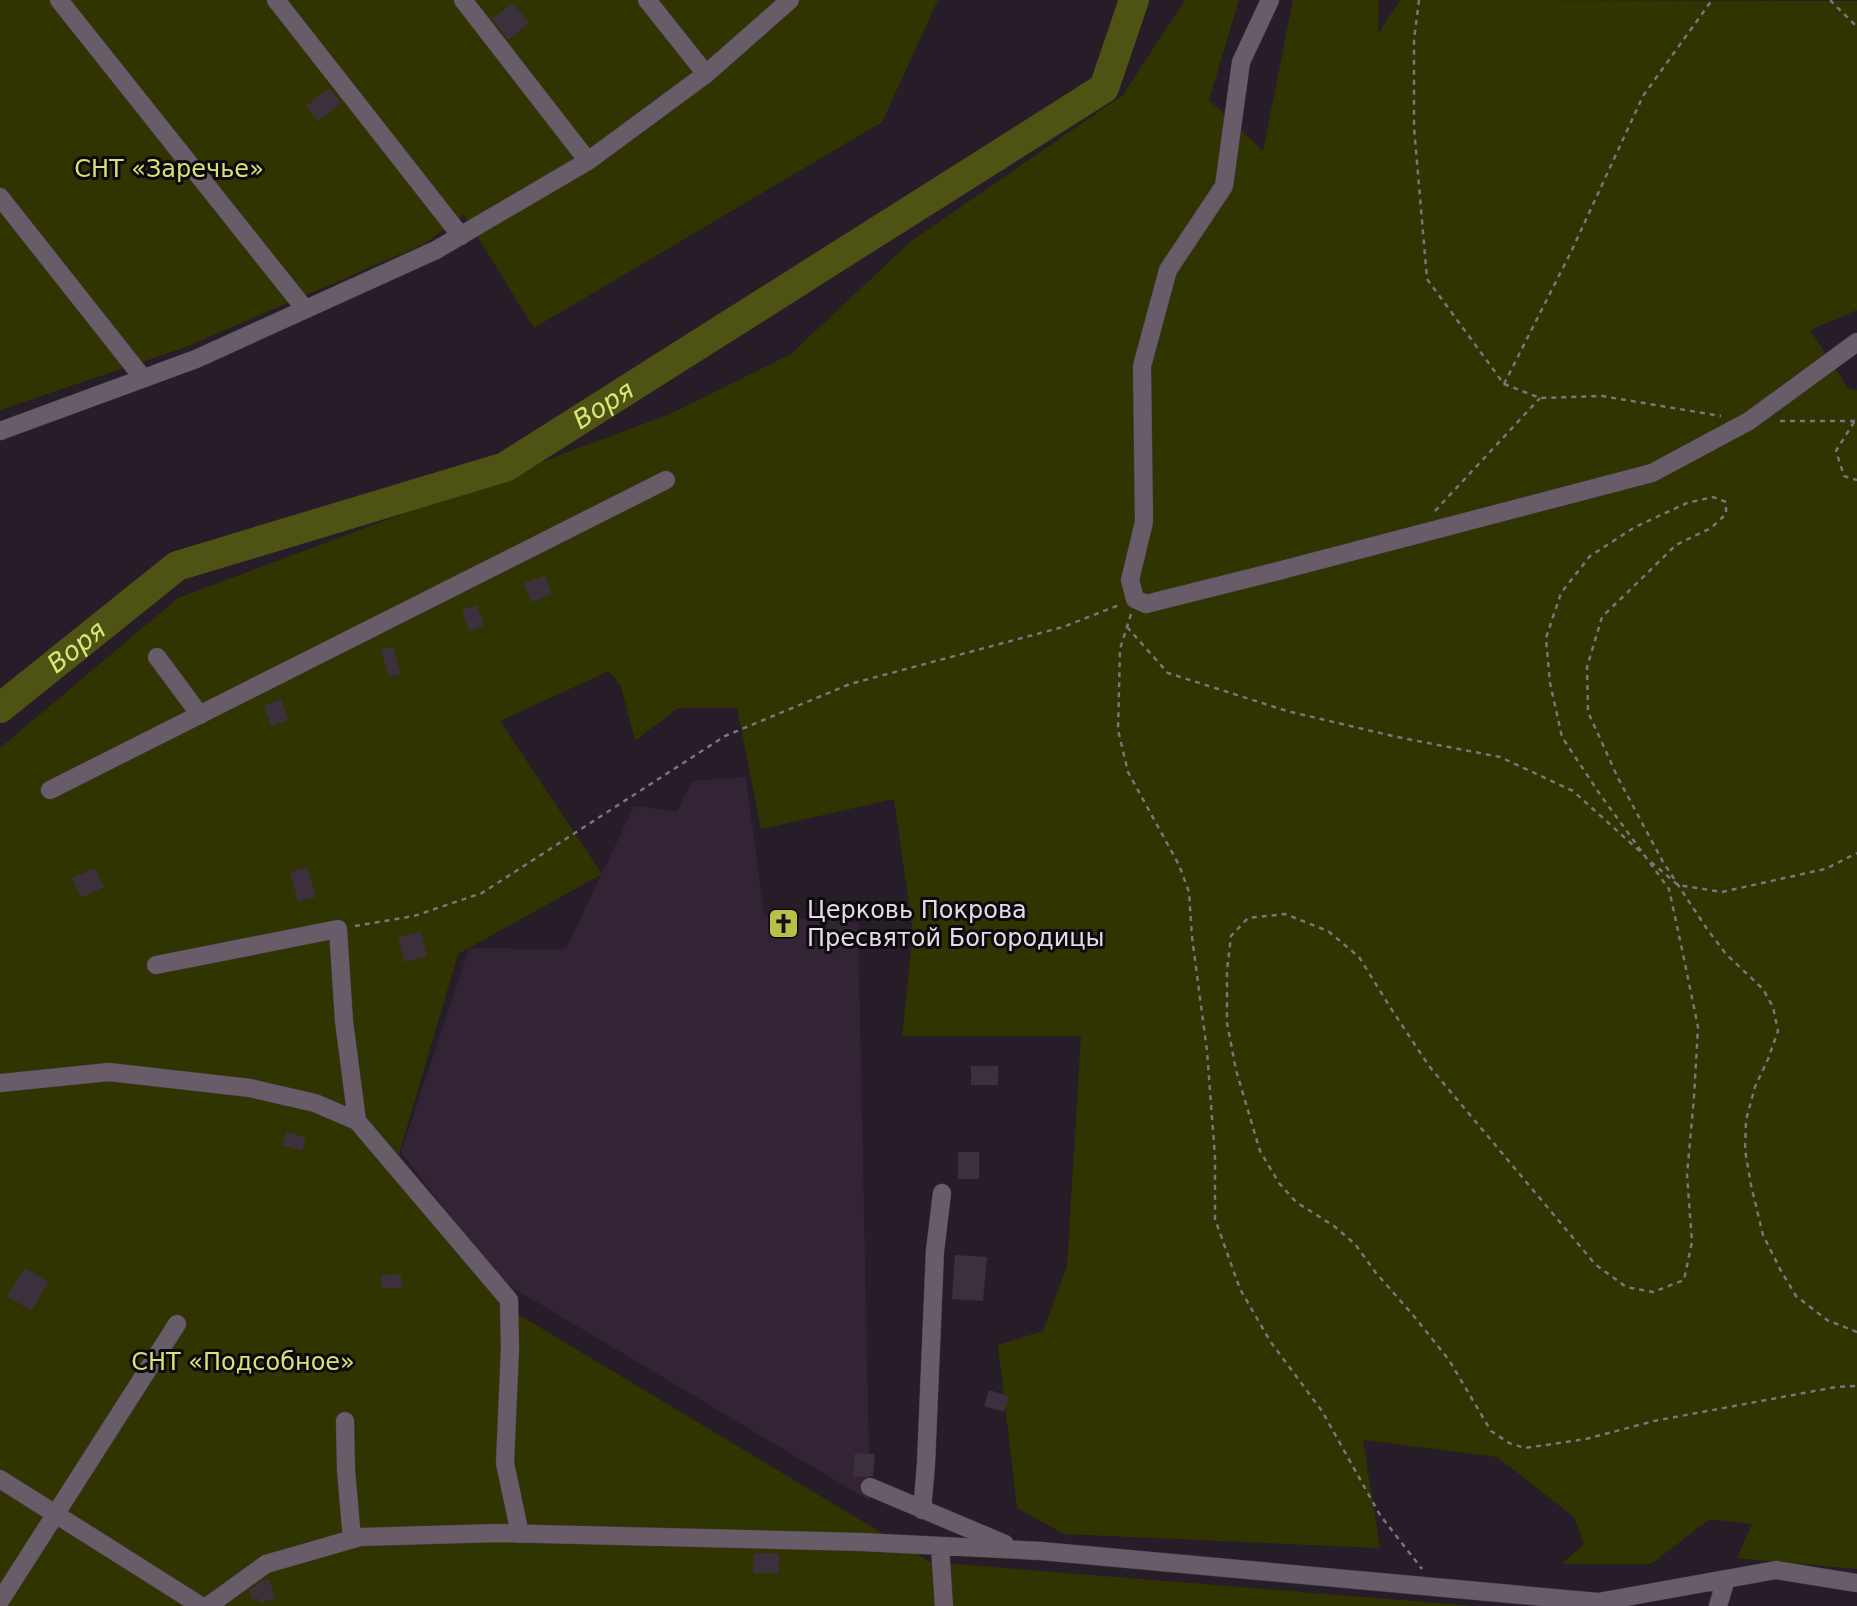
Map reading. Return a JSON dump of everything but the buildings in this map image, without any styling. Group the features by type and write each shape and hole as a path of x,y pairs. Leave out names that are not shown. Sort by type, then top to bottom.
{"street":[{"path":"59,0 305,309"},
{"path":"276,0 461,236"},
{"path":"463,0 588,161"},
{"path":"647,0 706,74"},
{"path":"0,430 196,359 436,250 588,161 706,74 790,0"},
{"path":"1270,0 1241,62 1224,186 1168,270 1142,366 1144,522 1130,580 1135,599 1146,604 1653,473 1749,421 1857,342"},
{"path":"0,197 143,378"},
{"path":"50,790 666,481"},
{"path":"157,657 200,715"},
{"path":"156,965 338,929 344,1021 356,1122"},
{"path":"0,1083 109,1072 250,1088 315,1103 356,1122 509,1300 510,1348 505,1464 520,1534"},
{"path":"922,1510 935,1251 942,1193"},
{"path":"0,1601 177,1324"},
{"path":"345,1420 352,1539"},
{"path":"0,1479 201,1606"},
{"path":"870,1488 1019,1550"},
{"path":"208,1606 266,1564 360,1537 520,1534 861,1542 1019,1550 1598,1602 1776,1570 1857,1583"},
{"path":"940,1546 944,1606"},
{"path":"1718,1606 1726,1579"}],"path":[{"path":"1419,0 1413,40 1413,127 1427,279 1504,384 1540,398 1602,396 1749,421 1856,421"},
{"path":"1504,384 1571,252 1643,96 1712,0"},
{"path":"1830,0 1857,27"},
{"path":"1412,536 1540,398"},
{"path":"1856,421 1836,451 1844,476 1857,480"},
{"path":"1857,1332 1827,1320 1796,1296 1763,1235 1745,1150 1746,1120 1755,1087 1778,1031 1773,1007 1763,989 1726,954 1707,929 1663,862 1618,778 1588,712 1587,667 1602,617 1676,545 1711,528 1726,514 1726,502 1713,497 1687,503 1635,527 1590,556 1562,593 1546,638 1550,683 1562,737 1668,889 1698,1027 1687,1175 1692,1242 1684,1280 1653,1292 1626,1287 1595,1264 1429,1066 1359,957 1328,931 1285,914 1248,918 1231,936 1227,1023 1236,1070 1260,1151 1279,1183 1296,1202 1334,1226 1355,1244 1449,1360 1491,1431 1509,1443 1525,1448 1586,1439 1654,1421 1836,1387 1857,1386"},
{"path":"1135,599 1120,649 1118,730 1128,772 1179,865 1189,892 1207,1051 1215,1157 1215,1219 1240,1289 1270,1341 1322,1411 1380,1515 1438,1588"},
{"path":"338,929 414,916 482,893 725,736 762,720 850,684 1063,627 1135,599"},
{"path":"1127,627 1168,673 1287,711 1397,737 1500,757 1573,791 1678,885 1722,892 1825,869 1857,853"}],"shaded area":[{"path":"746,777 764,916 858,923 870,1501 500,1280 401,1152 469,948 566,949 634,806 677,811 692,781"}],"green space":[{"name":"СНТ «Заречье»","path":"0,0 938,0 882,122 534,328 464,215 424,244 186,347 0,410"},
{"name":"СНТ «Подсобное»","path":"1185,0 1239,0 1209,100 1263,151 1293,0 1379,0 1378,34 1400,0 1857,1 1857,310 1810,330 1848,388 1857,390 1857,1569 1737,1558 1752,1524 1710,1519 1651,1564 1562,1564 1584,1544 1574,1517 1497,1457 1363,1440 1380,1548 1064,1534 1017,1508 998,1345 1043,1331 1067,1266 1081,1036 902,1036 913,932 894,799 761,829 737,708 678,708 635,741 621,686 609,671 500,721 602,874 458,954 397,1161 501,1304 930,1562 1475,1606 0,1606 0,748 178,598 670,414 791,354 910,242 1123,95"}],"waterway":[{"name":"Воря","path":"0,708 177,566 505,467 1104,88 1134,0"}],"place":[{"name":"Церковь Покрова Пресвятой Богородицы","path":"784,924"}]}
